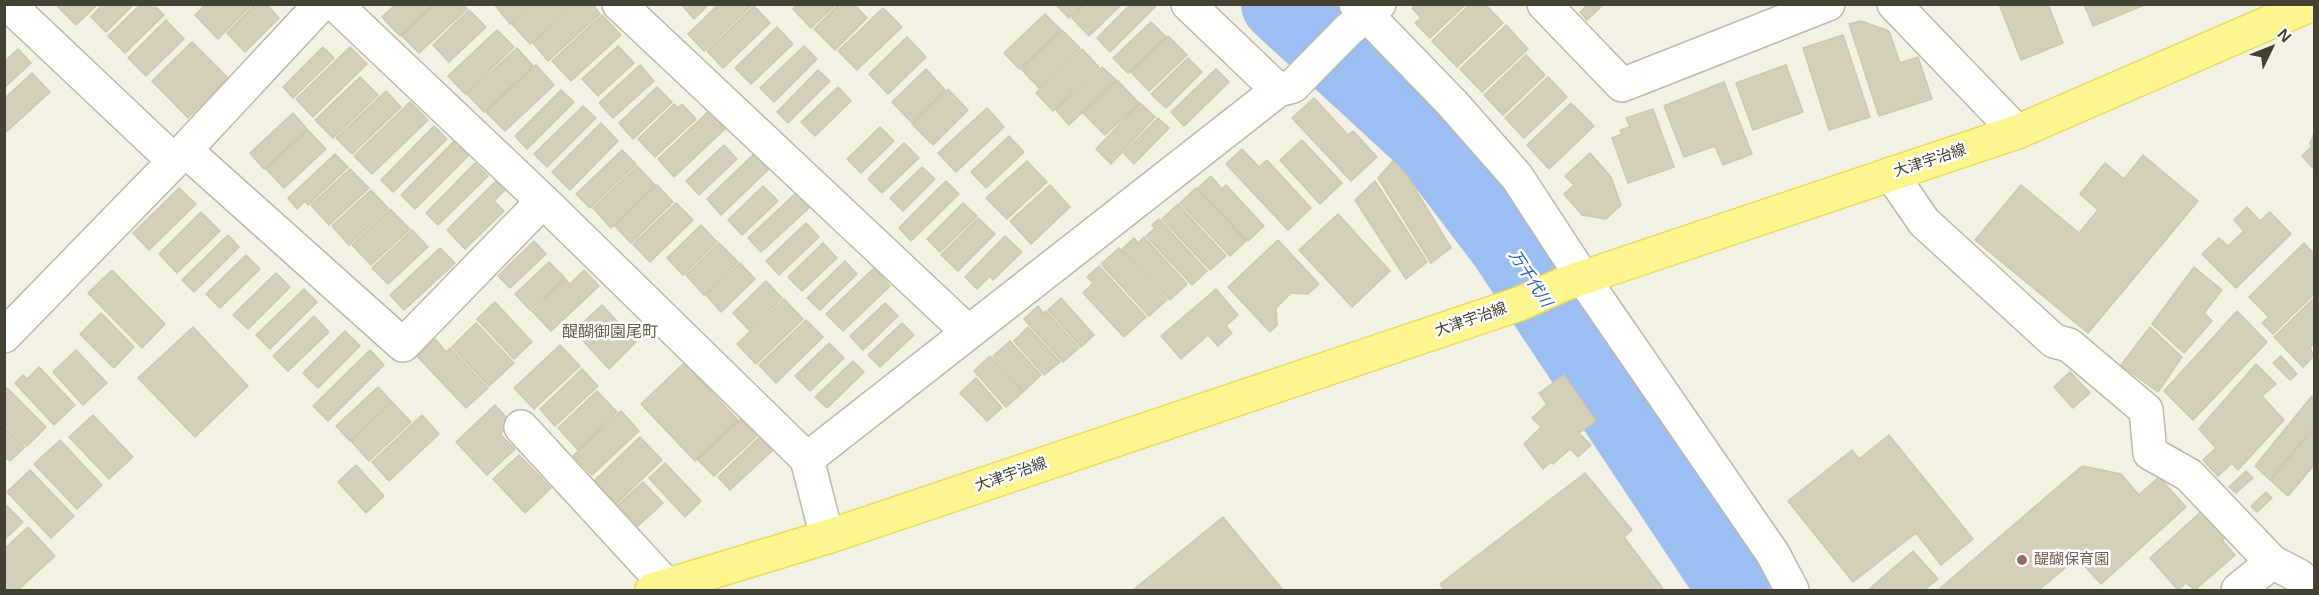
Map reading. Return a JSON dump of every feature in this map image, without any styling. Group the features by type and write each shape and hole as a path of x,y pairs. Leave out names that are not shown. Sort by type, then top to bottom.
{"main road":[{"name":"大津宇治線","path":"660,589 827,537 1519,304 1573,281 2017,132 2312,4"}],"street":[{"path":"8,4 180,155 403,345 543,201"},
{"path":"9,321 180,155 321,4"},
{"path":"335,4 543,201 807,459 827,537"},
{"path":"619,4 968,332"},
{"path":"1188,4 1285,88"},
{"path":"1544,4 1622,85 1828,4"},
{"path":"1894,4 2017,132"},
{"path":"807,459 1285,88 1363,14 1452,103 1517,177 1573,281 1773,554 1792,591"},
{"path":"1890,174 1932,230 2054,341 2069,345 2146,410 2150,453 2188,475 2300,572"},
{"path":"521,427 660,589"},
{"path":"2238,591 2300,572"}],"building":[{"path":"61,4 98,4 76,25 58,7"},
{"path":"103,4 134,4 106,32 91,17"},
{"path":"141,4 153,4 164,15 125,53 108,36"},
{"path":"206,4 252,4 218,39 195,15"},
{"path":"255,4 266,4 279,18 245,52 227,33"},
{"path":"396,4 433,4 400,36 382,17"},
{"path":"435,4 463,4 467,9 419,53 402,36"},
{"path":"494,4 530,4 510,24"},
{"path":"533,4 572,4 530,44 512,24"},
{"path":"575,4 592,4 600,14 548,61 533,43"},
{"path":"681,4 709,4 694,19"},
{"path":"719,4 753,4 704,51 688,34"},
{"path":"798,4 836,4 811,28 793,9"},
{"path":"839,4 854,4 867,18 835,50 814,29"},
{"path":"1055,4 1084,4 1069,18"},
{"path":"1085,4 1122,4 1089,36 1072,18"},
{"path":"1131,4 1153,4 1155,7 1110,52 1097,38"},
{"path":"1416,4 1466,4 1430,38 1415,23 1421,18 1412,8"},
{"path":"1470,4 1485,4 1503,23 1457,67 1432,41"},
{"path":"1589,4 1602,6 1587,20 1580,12"},
{"path":"1999,4 2048,4 2063,43 2021,60"},
{"path":"2084,4 2147,4 2093,26"},
{"path":"754,6 770,23 723,68 707,51"},
{"path":"883,8 902,27 857,70 838,51"},
{"path":"469,10 486,27 449,62 433,45"},
{"path":"1045,14 1061,30 1019,69 1004,53"},
{"path":"602,15 621,35 571,81 552,61"},
{"path":"166,20 184,39 146,76 128,58"},
{"path":"1861,21 1889,31 1900,63 1918,57 1932,99 1879,116 1849,24"},
{"path":"1151,22 1166,37 1128,73 1113,58"},
{"path":"1506,25 1528,49 1482,92 1460,69"},
{"path":"777,27 793,44 751,84 735,68"},
{"path":"497,30 514,47 465,94 448,76"},
{"path":"1062,30 1080,48 1039,88 1021,69"},
{"path":"1843,35 1870,117 1829,130 1803,48"},
{"path":"1168,36 1187,55 1149,91 1131,72"},
{"path":"907,37 926,57 888,94 869,74"},
{"path":"192,42 228,78 188,118 152,81"},
{"path":"618,46 634,63 598,96 582,79"},
{"path":"804,46 817,59 774,102 760,88"},
{"path":"323,47 334,58 293,98 283,87"},
{"path":"350,47 367,64 313,117 296,99"},
{"path":"517,48 533,66 484,112 467,94"},
{"path":"18,49 31,63 4,88 4,62"},
{"path":"1082,49 1099,67 1053,111 1036,93"},
{"path":"1526,55 1545,75 1503,115 1484,95"},
{"path":"1188,58 1202,72 1166,108 1151,94"},
{"path":"536,65 554,85 505,131 486,112"},
{"path":"640,65 654,81 613,118 599,103"},
{"path":"1786,65 1803,112 1753,130 1736,83"},
{"path":"1102,67 1116,80 1069,125 1056,110"},
{"path":"926,69 945,90 912,123 892,102"},
{"path":"1216,69 1229,82 1184,126 1171,112"},
{"path":"818,70 830,81 788,123 777,112"},
{"path":"32,73 50,92 4,134 4,99"},
{"path":"360,77 378,95 333,138 315,120"},
{"path":"1548,77 1567,97 1524,138 1505,118"},
{"path":"1117,80 1139,103 1105,135 1083,113"},
{"path":"1724,82 1752,154 1723,165 1715,146 1684,157 1664,106"},
{"path":"657,87 672,102 633,139 619,123"},
{"path":"838,87 851,101 815,136 801,122"},
{"path":"948,89 968,110 933,145 912,124"},
{"path":"561,90 574,102 527,149 515,136"},
{"path":"386,91 401,107 352,154 336,138"},
{"path":"1314,98 1348,135 1353,131 1377,157 1351,181 1292,118"},
{"path":"410,102 428,120 372,174 354,156"},
{"path":"1140,103 1155,117 1111,164 1096,149"},
{"path":"1571,103 1594,126 1549,169 1527,145"},
{"path":"674,104 678,108 682,104 696,119 655,157 638,139"},
{"path":"583,106 596,118 547,167 534,154"},
{"path":"987,108 1004,127 956,172 938,153"},
{"path":"1653,109 1674,167 1628,183 1612,138 1622,134 1620,130 1630,127 1626,118"},
{"path":"710,110 726,128 674,177 658,159"},
{"path":"293,113 307,129 264,169 250,153"},
{"path":"1158,118 1169,128 1134,164 1124,153"},
{"path":"601,123 618,141 570,190 552,172"},
{"path":"434,126 447,139 393,192 381,180"},
{"path":"880,127 894,141 861,173 847,159"},
{"path":"308,130 326,149 284,188 266,169"},
{"path":"2314,133 2314,169 2302,156 2312,146 2310,144"},
{"path":"1009,136 1024,152 986,188 971,172"},
{"path":"1302,140 1342,183 1320,204 1280,160"},
{"path":"454,141 469,155 415,209 401,195"},
{"path":"904,143 919,158 882,193 868,179"},
{"path":"724,145 737,159 699,195 686,181"},
{"path":"1242,149 1259,167 1267,160 1311,208 1288,230 1226,164"},
{"path":"622,150 636,164 590,208 576,194"},
{"path":"1590,153 1611,177 1621,205 1606,219 1582,215 1564,194 1574,185 1565,176"},
{"path":"335,154 348,167 308,205 305,201 297,209 288,198"},
{"path":"754,154 768,170 721,215 707,199"},
{"path":"2143,155 2198,201 2088,333 1975,240 2021,185 2079,233 2098,210 2080,194 2105,163 2124,179"},
{"path":"1027,161 1047,182 1007,219 986,198"},
{"path":"1393,161 1406,174 1451,248 1431,263 1378,178"},
{"path":"475,163 488,176 438,225 426,213"},
{"path":"637,166 655,185 611,228 593,208"},
{"path":"922,167 935,179 903,211 890,198"},
{"path":"350,169 369,188 329,225 311,205"},
{"path":"1211,176 1222,189 1226,185 1264,226 1248,241 1198,188"},
{"path":"496,181 505,190 494,201 504,211 465,249 447,230"},
{"path":"946,181 959,194 911,241 899,228"},
{"path":"1375,181 1427,262 1406,279 1355,200"},
{"path":"657,185 673,202 631,243 615,226"},
{"path":"1050,185 1070,207 1031,244 1010,221"},
{"path":"763,186 778,201 742,235 728,220"},
{"path":"179,188 196,204 149,250 133,233"},
{"path":"1196,188 1246,241 1230,256 1180,203"},
{"path":"371,190 388,208 349,245 332,226"},
{"path":"796,193 809,208 761,252 748,238"},
{"path":"676,203 693,220 650,262 633,244"},
{"path":"963,203 977,216 940,252 927,239"},
{"path":"1178,204 1226,256 1210,270 1162,219"},
{"path":"2247,207 2260,221 2270,212 2291,234 2236,288 2202,254 2219,238 2228,246 2244,231 2234,220"},
{"path":"390,209 410,229 371,265 352,245"},
{"path":"201,212 220,231 177,273 159,254"},
{"path":"1338,214 1390,271 1352,307 1299,250"},
{"path":"978,218 995,234 958,271 941,255"},
{"path":"1159,219 1207,271 1192,285 1146,236 1155,228 1152,225"},
{"path":"806,223 819,237 779,275 766,261"},
{"path":"701,225 717,242 683,275 667,258"},
{"path":"412,230 428,247 388,284 372,268"},
{"path":"228,235 239,247 194,292 182,280"},
{"path":"1005,236 1022,252 993,280 990,276 977,289 965,277"},
{"path":"1144,237 1187,284 1170,300 1122,249 1134,238 1138,243"},
{"path":"1278,240 1319,284 1308,294 1291,293 1276,308 1277,325 1270,332 1228,287"},
{"path":"534,241 546,254 510,288 498,276"},
{"path":"719,243 738,262 704,295 686,275"},
{"path":"823,243 837,258 802,291 788,277"},
{"path":"2304,243 2314,254 2314,294 2273,334 2262,323 2269,317 2249,297"},
{"path":"440,248 455,263 404,310 390,295"},
{"path":"1119,248 1167,300 1149,316 1101,264"},
{"path":"246,255 260,269 220,308 206,294"},
{"path":"845,261 857,274 820,310 807,298"},
{"path":"549,262 565,278 530,310 515,294"},
{"path":"740,263 755,279 721,312 706,295"},
{"path":"1099,266 1146,317 1124,337 1083,293 1093,283 1087,277"},
{"path":"2194,267 2222,290 2204,313 2212,321 2184,353 2152,324"},
{"path":"874,268 890,286 843,331 826,314"},
{"path":"112,270 165,324 142,348 88,293"},
{"path":"584,270 599,286 551,331 532,311 565,279 570,284"},
{"path":"276,273 290,287 248,329 233,315"},
{"path":"766,281 782,298 749,330 733,313"},
{"path":"304,289 317,302 270,349 256,335"},
{"path":"1216,289 1238,315 1226,326 1232,333 1218,346 1208,335 1181,359 1161,336"},
{"path":"1061,298 1094,335 1081,347 1048,310"},
{"path":"2314,298 2314,343 2310,348 2314,356 2303,367 2274,337"},
{"path":"784,299 803,319 756,364 737,344"},
{"path":"495,302 532,342 514,359 477,319"},
{"path":"885,303 898,316 863,350 850,336"},
{"path":"602,305 636,342 609,369 574,331"},
{"path":"1038,306 1043,313 1046,311 1079,348 1063,362 1024,319"},
{"path":"2237,311 2267,342 2193,420 2164,391"},
{"path":"101,313 134,347 114,368 80,334"},
{"path":"314,316 329,332 288,371 273,356"},
{"path":"806,320 823,337 776,383 759,365"},
{"path":"476,323 514,363 489,386 452,347"},
{"path":"902,323 914,335 880,367 868,355"},
{"path":"193,327 248,386 195,437 138,378"},
{"path":"1028,327 1060,362 1044,375 1014,341"},
{"path":"2150,327 2182,357 2158,392 2121,365"},
{"path":"345,331 360,346 318,388 303,373"},
{"path":"435,339 446,352 450,348 488,388 466,408 417,356"},
{"path":"1010,341 1041,375 1024,391 993,356"},
{"path":"829,343 844,358 810,391 795,376"},
{"path":"560,345 580,366 534,409 514,388"},
{"path":"76,350 107,383 83,405 53,372"},
{"path":"370,350 384,365 328,421 313,406"},
{"path":"990,356 1023,392 1006,407 974,371"},
{"path":"2281,356 2297,374 2290,380 2273,363"},
{"path":"853,361 864,372 827,408 815,397"},
{"path":"684,363 738,420 695,461 641,404"},
{"path":"2256,364 2276,384 2262,396 2284,420 2238,470 2232,463 2218,476 2203,460 2216,448 2199,429"},
{"path":"39,367 75,405 54,425 15,383 23,375 27,379"},
{"path":"582,369 598,386 555,426 540,409"},
{"path":"2070,372 2090,393 2073,408 2054,387"},
{"path":"1564,375 1596,421 1579,433 1591,445 1578,457 1570,449 1553,464 1551,462 1543,469 1524,444 1541,427 1532,418 1547,404 1539,393"},
{"path":"976,378 1002,408 987,421 960,393"},
{"path":"378,387 392,402 350,441 336,426"},
{"path":"7,388 46,427 27,446 4,423 4,390"},
{"path":"597,391 617,412 578,450 558,428"},
{"path":"2312,396 2314,426 2270,480 2255,466"},
{"path":"392,402 411,422 369,461 351,441"},
{"path":"495,405 512,423 500,434 515,449 487,475 456,442"},
{"path":"621,411 639,431 592,475 573,456"},
{"path":"93,415 133,457 109,479 69,437"},
{"path":"422,415 439,434 389,481 372,462"},
{"path":"742,418 758,435 714,476 698,460"},
{"path":"4,426 25,447 10,461 4,456"},
{"path":"2314,429 2314,465 2288,496 2270,480"},
{"path":"762,435 774,449 730,490 718,477"},
{"path":"1889,435 1973,539 1941,565 1916,533 1853,582 1788,501 1852,450 1859,459"},
{"path":"640,437 662,460 616,504 594,481"},
{"path":"60,440 102,485 77,509 34,464"},
{"path":"519,455 551,488 525,513 493,479"},
{"path":"665,463 701,501 685,517 649,478"},
{"path":"356,465 384,496 366,513 338,482"},
{"path":"2082,466 2121,474 2139,495 2159,477 2186,507 2101,584 2077,558 2039,590 1938,590"},
{"path":"30,470 74,516 51,538 7,492"},
{"path":"2246,471 2253,478 2236,493 2229,487"},
{"path":"1585,473 1632,530 1624,537 1664,590 1445,590 1440,584"},
{"path":"643,482 663,503 638,526 618,505"},
{"path":"2266,492 2272,498 2257,512 2251,506"},
{"path":"4,503 23,522 4,540"},
{"path":"2204,509 2228,535 2222,540 2235,555 2195,590 2186,583 2178,590 2150,558"},
{"path":"1223,517 1283,590 1133,590"},
{"path":"28,527 55,556 18,590 4,590 4,549"},
{"path":"1913,551 1938,579 1924,590 1868,590"}],"waterway":[{"name":"万千代川","path":"1279,4 1428,141 1506,244 1736,590"}],"place":[{"name":"醍醐保育園","path":"2022,560"}],"district":[{"name":"醍醐御園尾町","path":"610,333"}]}
